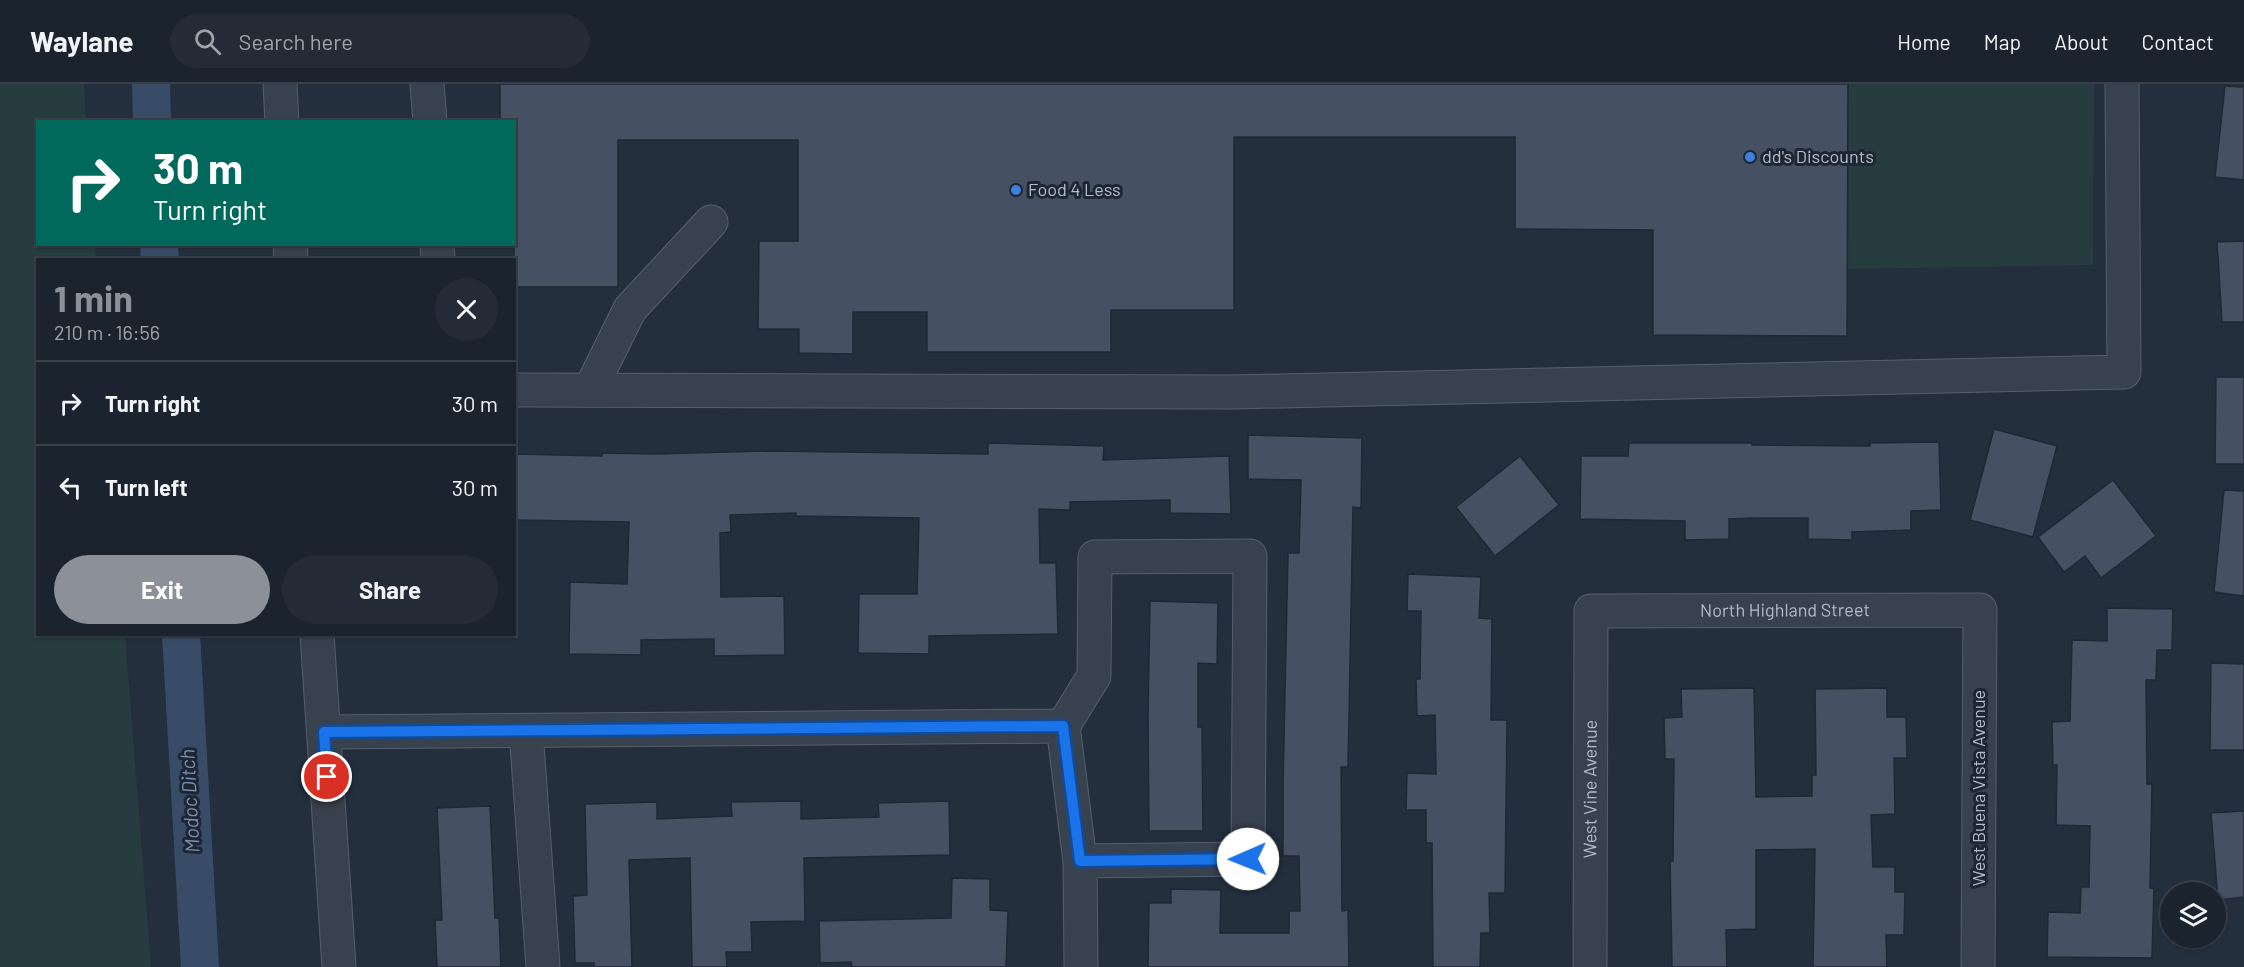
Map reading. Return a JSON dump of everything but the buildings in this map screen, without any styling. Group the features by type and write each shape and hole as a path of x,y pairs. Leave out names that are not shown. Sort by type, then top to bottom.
{"street":[{"path":"280,84 282,120"},
{"path":"427,84 430,120"},
{"path":"516,390 1232,392 2124,372 2122,84"},
{"path":"590,390 630,309 711,222"},
{"path":"1080,861 1248,859 1250,556 1095,557 1094,676 1063,726 1080,861 1081,967"},
{"name":"North Highland Street","path":"1591,611 1980,610"},
{"name":"West Buena Vista Avenue","path":"1978,967 1980,610"},
{"name":"West Vine Avenue","path":"1590,967 1591,611"},
{"path":"317,636 339,967"},
{"path":"324,732 1063,726"},
{"path":"526,731 543,967"}],"green space":[{"path":"0,84 84,84 86,120 36,120 36,246 95,246 96,258 36,258 36,636 125,636 151,967 0,967"},
{"path":"1848,84 2094,84 2093,265 1848,269"}],"waterway":[{"name":"Modoc Ditch","path":"151,84 152,120"},
{"name":"Modoc Ditch","path":"159,246 160,258"},
{"name":"Modoc Ditch","path":"181,636 200,967"}],"place":[{"name":"dd's Discounts","path":"1750,157"},
{"name":"Food 4 Less","path":"1016,190"}],"route":[{"path":"327,777 324,732 1063,726 1080,861 1248,859"}]}
